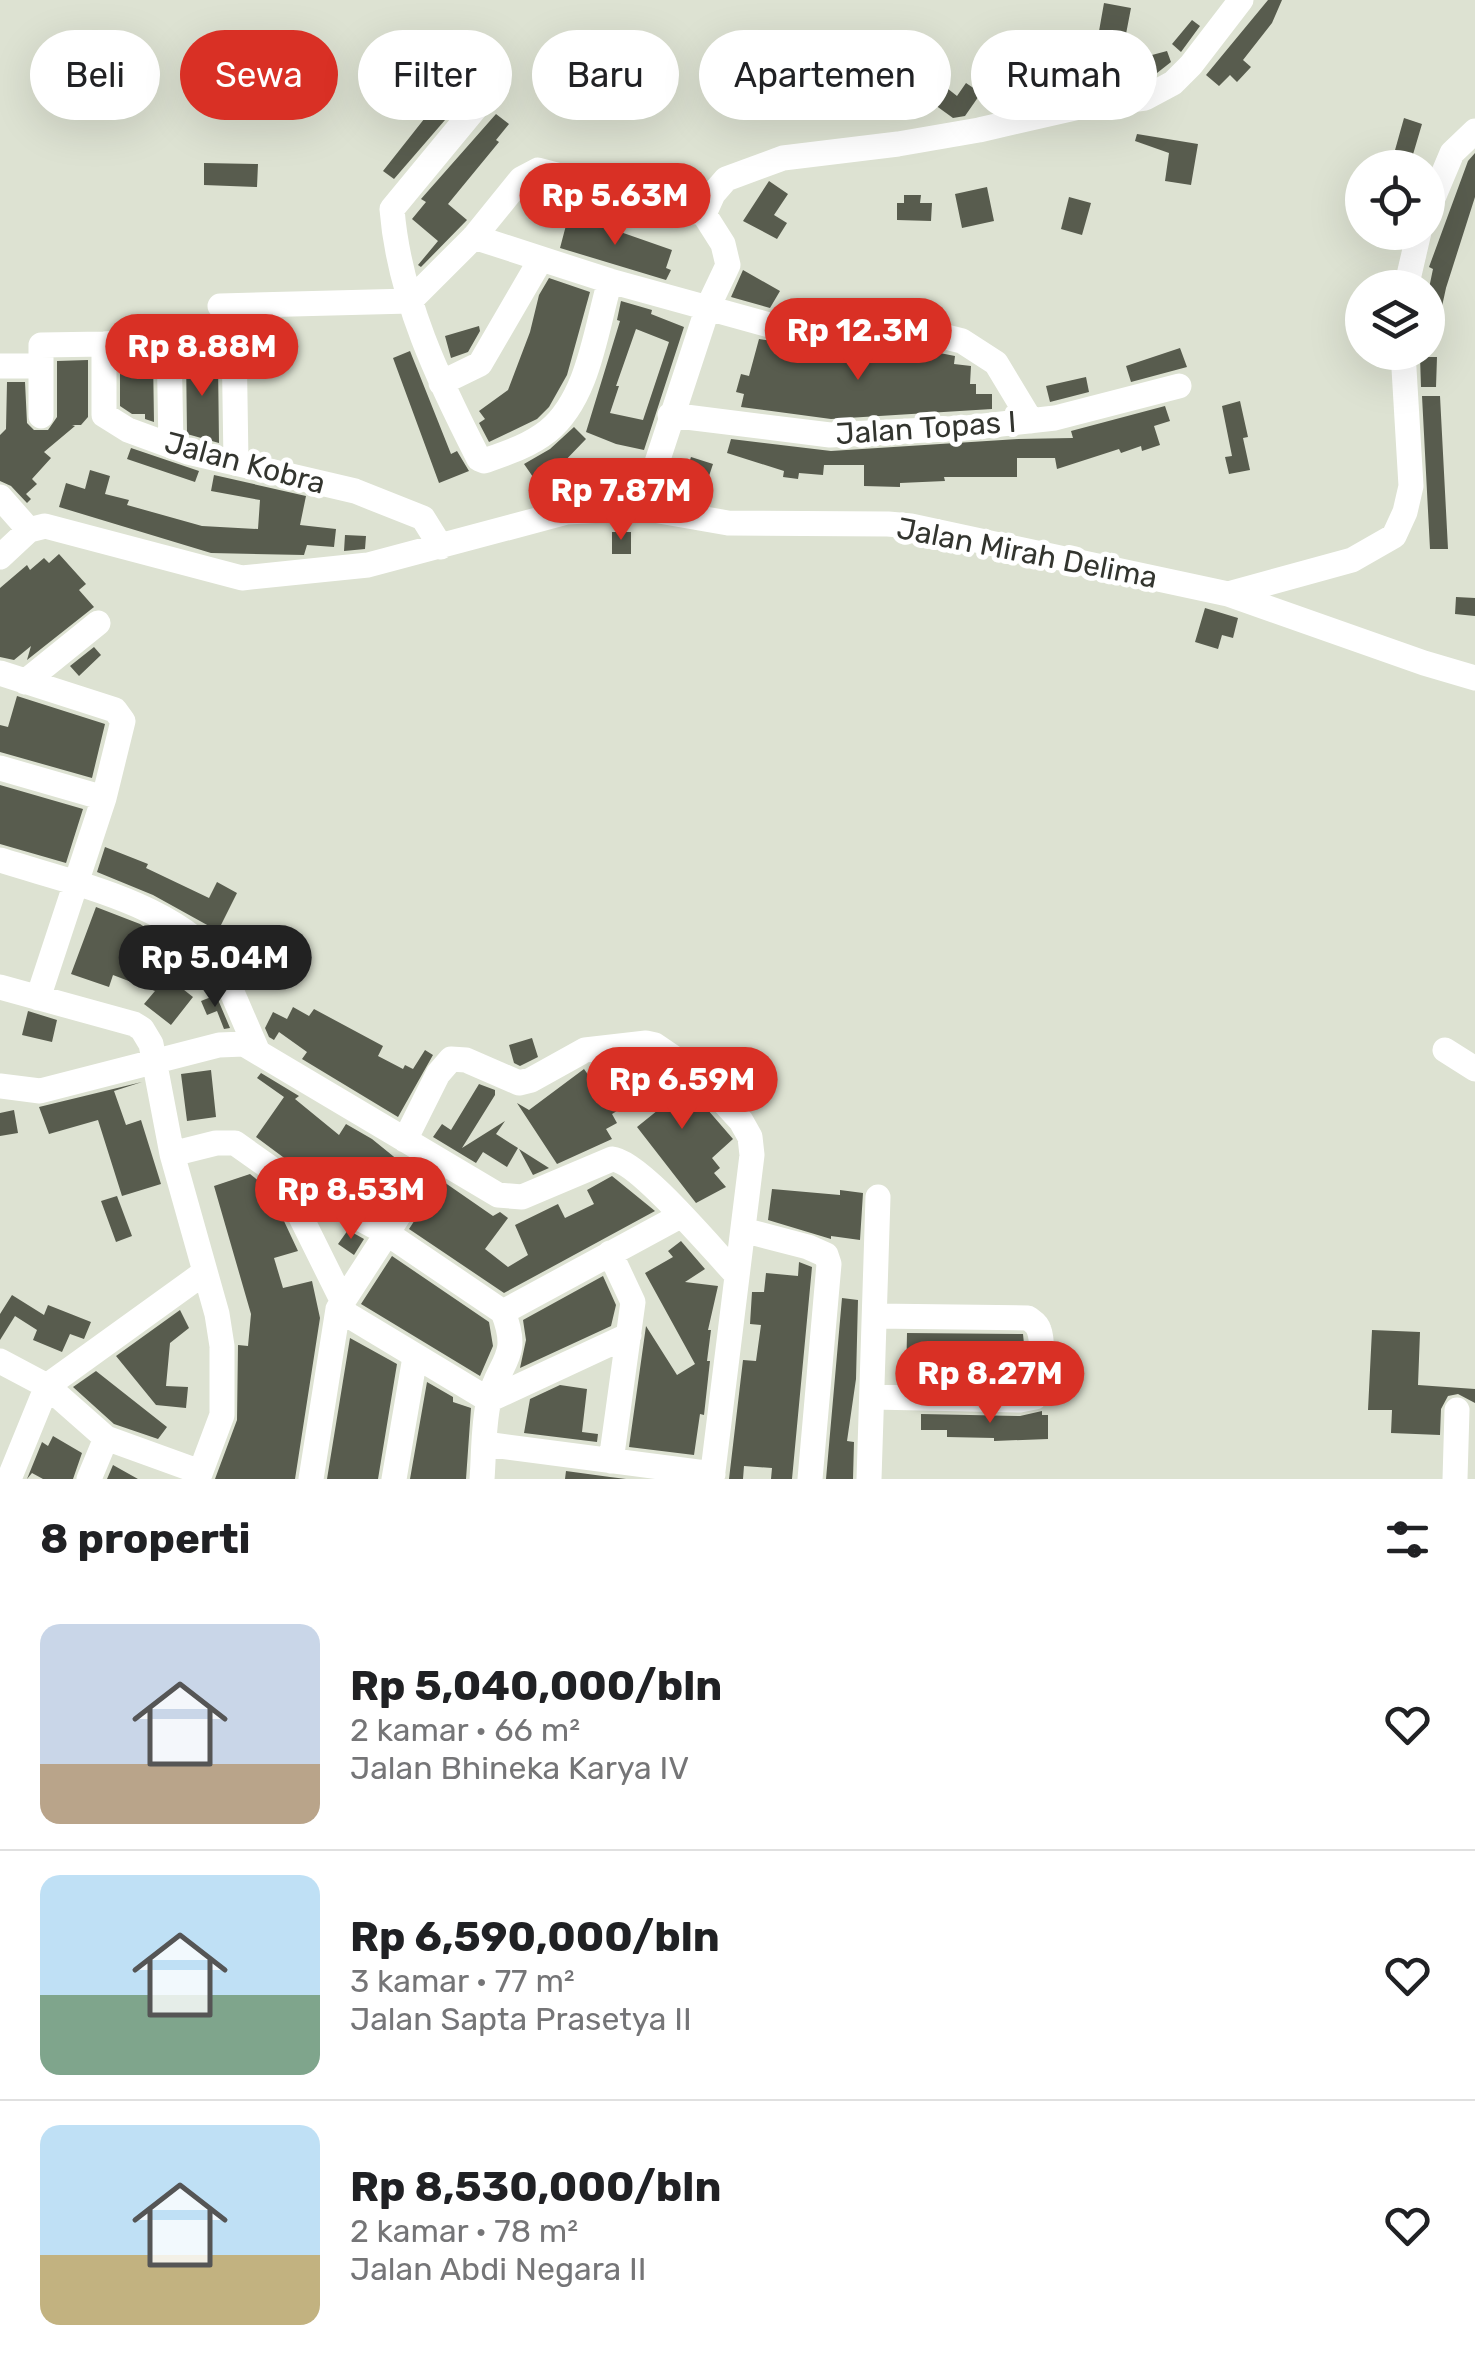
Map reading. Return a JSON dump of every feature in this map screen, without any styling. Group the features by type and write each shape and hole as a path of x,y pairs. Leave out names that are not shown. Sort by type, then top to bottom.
{"street":[{"path":"698,212 726,179 783,158 898,144 1080,107 1145,98 1173,84 1192,65 1241,0"},
{"path":"465,120 392,209 410,301 441,384 479,459 484,461 524,446 551,429 579,386 610,280"},
{"path":"1445,170 1452,154 1475,131"},
{"path":"220,306 410,301 474,238 521,179 538,170 698,212 723,244 728,266 708,307 642,508"},
{"path":"474,238 792,330 884,325 962,340 996,363 1030,421"},
{"path":"441,384 480,364 542,259"},
{"path":"41,416 41,345 234,335 236,462"},
{"path":"169,340 172,446"},
{"name":"Jalan Kobra","path":"104,344 104,415 128,430 172,446 354,491 423,518 441,547"},
{"path":"0,366 41,366"},
{"path":"1228,594 1352,560 1394,536 1406,512 1411,486 1404,370"},
{"name":"Jalan Topas I","path":"670,415 830,435 1055,418 1179,386"},
{"path":"0,497 34,528 0,557"},
{"name":"Jalan Mirah Delima","path":"34,528 242,578 368,565 567,512 642,508 728,523 911,526 1228,594 1424,664 1475,678"},
{"path":"25,682 98,623"},
{"path":"0,673 67,693 120,714 123,721 104,798 38,998"},
{"path":"0,768 104,798"},
{"path":"0,860 164,917 209,950 219,962 257,1050"},
{"path":"0,987 134,1024 148,1036 172,1154 217,1314 222,1415 199,1476 106,1438 47,1386 0,1361"},
{"path":"405,1140 438,1074 451,1059 466,1060 520,1083 585,1050 646,1042 699,1075 741,1121 750,1137 752,1156 712,1476 485,1444"},
{"path":"0,1086 40,1091 227,1044 244,1044 490,1192 522,1197 612,1158 622,1160 647,1177 735,1272"},
{"path":"1445,1050 1475,1069"},
{"path":"172,1154 216,1143 235,1143 282,1177 386,1232 502,1312 512,1346 489,1400 482,1479"},
{"path":"312,1479 340,1305 434,1158"},
{"path":"282,1177 340,1305 489,1400"},
{"path":"869,1479 878,1197"},
{"path":"502,1312 680,1216"},
{"path":"742,1230 808,1247 826,1255 830,1264 810,1479"},
{"path":"610,1254 633,1302 611,1461"},
{"path":"8,1479 47,1386 205,1272"},
{"path":"872,1397 1020,1400 1035,1398 1040,1386 1040,1334 1028,1318 875,1316"},
{"path":"489,1400 629,1335"},
{"path":"394,1479 415,1356"},
{"path":"1456,1479 1457,1410"},
{"path":"88,1479 106,1438"}],"building":[{"path":"1268,0 1282,0 1272,23 1243,60 1251,67 1237,82 1230,75 1219,86 1206,75"},
{"path":"1104,3 1131,8 1127,30 1099,30"},
{"path":"1192,20 1200,26 1181,52 1172,44"},
{"path":"1167,51 1171,62 1157,73 1157,54"},
{"path":"966,83 971,86 971,107 965,116 953,118 951,91 957,96"},
{"path":"1404,118 1422,124 1414,150 1395,150"},
{"path":"423,120 445,120 394,179 383,171"},
{"path":"491,120 509,124 448,204 467,220 421,267 418,265 438,241 412,219 426,202 421,199"},
{"path":"1137,134 1198,144 1191,185 1165,181 1169,153 1135,141"},
{"path":"1475,153 1475,197 1445,293 1445,270 1429,267 1435,250 1445,250 1445,224 1468,161"},
{"path":"204,163 258,164 257,187 204,185"},
{"path":"769,181 788,194 774,215 787,223 777,239 743,221"},
{"path":"987,187 994,221 962,228 955,194"},
{"path":"904,195 921,195 920,203 932,203 931,221 897,220 897,203 904,203"},
{"path":"1069,197 1091,203 1082,235 1061,229"},
{"path":"569,214 672,250 666,280 560,248"},
{"path":"743,270 780,291 770,308 731,297"},
{"path":"549,278 590,292 567,375 549,407 537,419 489,442 479,423 485,419 479,411 508,390 539,295"},
{"path":"621,301 652,310 651,314 684,327 644,450 586,432 620,321 617,320","holes":["636,329 669,342 643,420 610,413"]},
{"path":"479,326 468,352 451,358 445,336"},
{"path":"759,339 795,344 793,354 853,351 899,356 899,345 955,356 954,364 971,366 970,384 976,384 976,394 992,394 992,409 831,419 741,407 744,394 736,392 741,374 749,376"},
{"path":"1180,348 1187,367 1131,382 1126,366"},
{"path":"410,351 451,454 457,451 469,471 439,483 393,358"},
{"path":"199,354 199,362 218,363 219,443 187,434 186,355"},
{"path":"153,357 154,422 145,419 145,414 132,414 120,406 120,359"},
{"path":"88,360 88,417 81,425 72,425 75,426 44,452 51,458 32,479 37,484 26,494 31,499 27,503 11,486 0,481 0,435 6,429 7,382 25,382 27,423 34,430 48,430 57,417 57,361"},
{"path":"1420,370 1437,370 1436,387 1421,387"},
{"path":"1086,377 1089,392 1050,402 1046,386"},
{"path":"1422,396 1440,396 1448,549 1430,549"},
{"path":"1240,401 1250,470 1229,474 1225,457 1232,456 1222,406"},
{"path":"1165,406 1170,421 1154,426 1160,445 1142,451 1141,446 1121,453 1119,449 1057,469 1055,458 1017,458 1017,477 944,477 945,481 900,483 900,487 864,486 864,465 824,465 823,475 799,473 798,479 783,477 784,471 727,453 731,439 831,451 1073,438 1071,431"},
{"path":"574,427 586,439 559,467 566,478 549,487 540,472 533,477 524,464 550,449"},
{"path":"131,448 199,471 195,482 127,459"},
{"path":"691,457 713,464 707,482 685,475"},
{"path":"90,470 110,476 105,494 129,500 127,505 202,526 258,529 260,500 211,491 214,475 306,496 300,525 336,529 334,547 307,545 304,555 211,553 59,507 66,483 85,489"},
{"path":"612,532 631,532 631,554 612,554"},
{"path":"345,535 366,536 365,549 344,551"},
{"path":"59,554 86,584 79,590 94,607 27,660 31,646 14,660 0,657 0,588 27,565 30,570 44,558 49,563"},
{"path":"1456,597 1475,598 1475,616 1455,614"},
{"path":"1205,608 1238,618 1233,638 1222,635 1218,649 1195,642"},
{"path":"94,647 101,655 79,676 70,666"},
{"path":"17,696 105,724 92,778 0,752 0,725 8,727"},
{"path":"0,785 83,809 66,863 0,844"},
{"path":"105,847 148,864 146,868 209,898 217,882 237,893 218,931 153,895 97,872"},
{"path":"96,907 140,924 191,957 174,982 193,997 171,1025 144,1004 155,991 113,975 109,987 71,974"},
{"path":"216,995 230,1028 224,1029 217,1011 207,1015 201,1001"},
{"path":"293,1007 309,1016 314,1009 383,1046 378,1056 403,1069 405,1065 413,1069 425,1050 433,1055 398,1117 302,1059 307,1052 279,1032 274,1040 269,1037 265,1028 273,1012 287,1019"},
{"path":"28,1011 57,1020 52,1042 22,1035"},
{"path":"532,1038 538,1057 520,1066 514,1063 509,1045"},
{"path":"648,1060 651,1083 663,1070 688,1087 733,1139 712,1158 720,1168 714,1173 726,1187 696,1203 637,1127 663,1106 617,1063"},
{"path":"602,1067 625,1106 612,1114 617,1123 606,1129 612,1139 557,1164 517,1103 529,1110 584,1069 589,1076"},
{"path":"211,1070 216,1117 187,1121 181,1074"},
{"path":"261,1073 299,1096 295,1099 339,1135 346,1124 409,1169 382,1212 291,1163 256,1137 284,1097 257,1078"},
{"path":"142,1082 114,1091 126,1125 141,1120 161,1184 122,1196 98,1120 49,1134 39,1107"},
{"path":"479,1084 495,1090 495,1095 462,1148 505,1121 496,1134 518,1148 507,1167 483,1152 476,1163 433,1137 442,1124 451,1130"},
{"path":"14,1110 18,1133 0,1136 0,1113"},
{"path":"519,1149 549,1168 533,1175"},
{"path":"250,1174 269,1189 298,1251 274,1258 283,1288 312,1281 320,1318 295,1479 215,1479 237,1420 238,1345 248,1346 251,1314 214,1186"},
{"path":"612,1176 655,1211 504,1293 409,1229 441,1180 493,1216 500,1212 508,1218 485,1249 508,1267 528,1255 515,1225 558,1204 565,1218 594,1204 587,1190"},
{"path":"772,1189 840,1195 840,1190 863,1193 860,1240 831,1239 768,1220"},
{"path":"117,1196 132,1236 116,1242 101,1201"},
{"path":"348,1230 364,1239 354,1255 338,1244"},
{"path":"681,1241 705,1269 685,1282 718,1286 708,1330 710,1361 704,1415 700,1414 694,1455 629,1447 646,1326 677,1375 695,1364 645,1273 673,1257 668,1251"},
{"path":"392,1256 489,1322 493,1346 480,1376 361,1304"},
{"path":"799,1262 812,1267 792,1479 771,1479 772,1468 744,1466 743,1479 729,1479 743,1360 756,1361 761,1325 750,1324 752,1292 764,1292 766,1273 798,1276"},
{"path":"603,1276 616,1305 611,1326 520,1368 526,1340 523,1320"},
{"path":"12,1295 44,1315 48,1305 91,1322 84,1339 70,1334 62,1352 33,1340 37,1330 15,1316 0,1340 0,1314"},
{"path":"842,1298 858,1300 856,1379 847,1441 854,1442 853,1479 826,1479"},
{"path":"180,1310 189,1328 170,1343 166,1386 188,1387 186,1408 156,1405 116,1356"},
{"path":"1372,1330 1420,1332 1418,1385 1475,1389 1475,1403 1458,1394 1448,1396 1441,1409 1440,1435 1391,1433 1392,1410 1368,1410"},
{"path":"907,1333 1023,1334 1022,1383 906,1381"},
{"path":"350,1338 397,1364 378,1479 327,1479"},
{"path":"96,1371 167,1427 158,1439 114,1424 73,1387"},
{"path":"427,1382 453,1397 453,1402 471,1408 466,1479 410,1479"},
{"path":"560,1385 587,1389 582,1432 598,1434 597,1442 524,1433 530,1399"},
{"path":"1042,1411 1042,1415 1048,1415 1048,1439 994,1441 947,1437 947,1430 921,1430 921,1414 1020,1416"},
{"path":"53,1436 82,1453 73,1479 43,1479 32,1473 27,1479 42,1442 48,1446"},
{"path":"113,1465 138,1479 107,1479"},
{"path":"566,1471 610,1477 626,1479 565,1479"}]}
